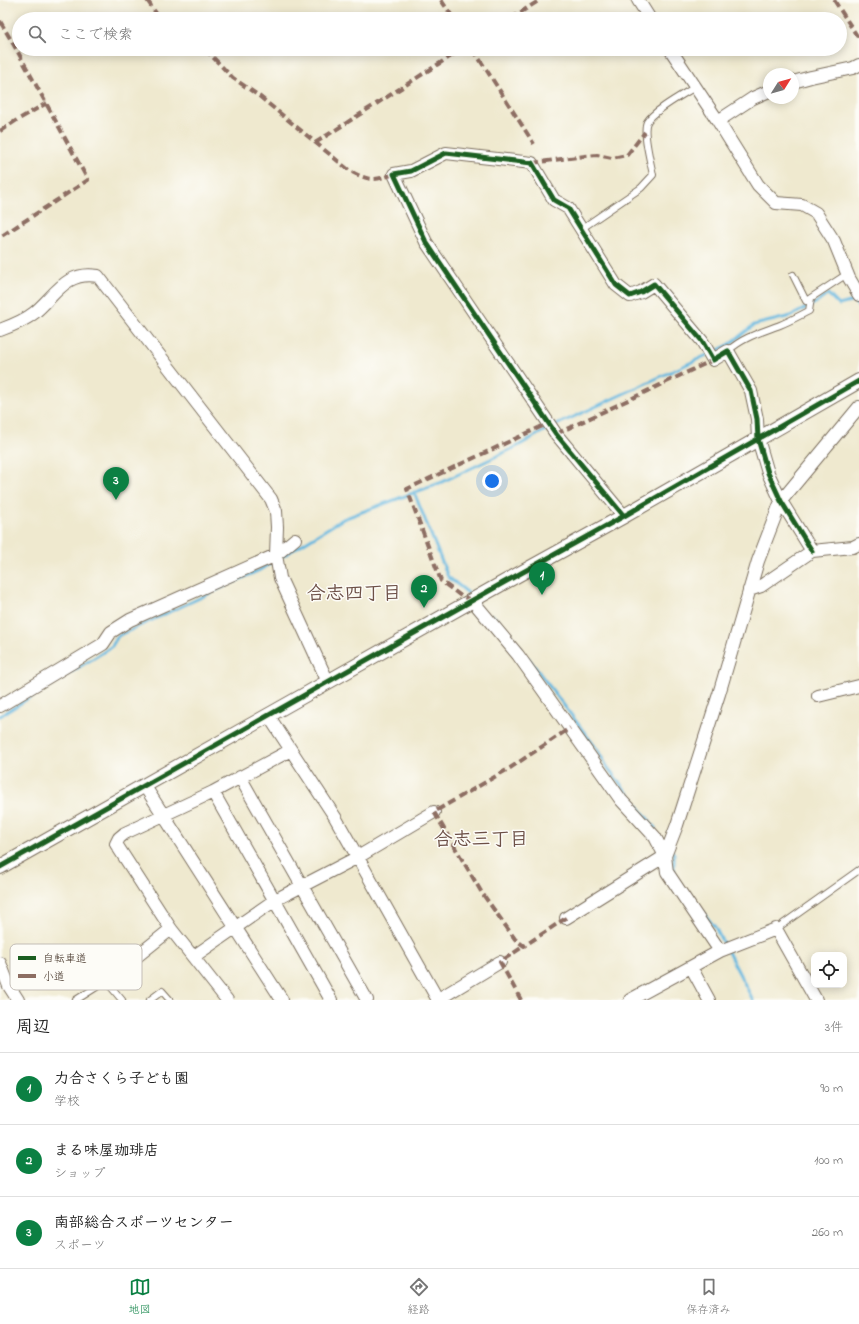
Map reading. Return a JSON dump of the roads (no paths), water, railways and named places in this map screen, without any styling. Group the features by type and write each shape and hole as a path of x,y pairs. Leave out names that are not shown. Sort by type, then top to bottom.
{"street":[{"path":"638,0 646,12"},
{"path":"675,56 758,185 776,203 802,205 816,213 834,241 847,274 859,294"},
{"path":"799,80 853,68 859,65"},
{"path":"718,121 753,98 763,94"},
{"path":"624,516 556,434 426,242 394,174 411,171 446,153 532,163 554,200 568,208 616,285 630,296 641,292 654,284 702,342 713,360 728,351 751,391 757,419 758,439 768,473 781,502 812,551"},
{"path":"0,330 14,325 33,314 64,284 78,276 89,274 98,276 272,500 276,511 276,555 280,578 328,682"},
{"path":"0,867 472,600 624,516 859,381"},
{"path":"566,918 665,856 677,825 708,728 758,561 781,502 859,407"},
{"path":"0,706 103,644 111,632 130,620 276,555 295,539"},
{"path":"749,590 761,586 812,551 853,547 859,544"},
{"path":"472,600 518,655 621,800 655,837 665,856 666,872 720,951"},
{"path":"818,696 859,686"},
{"path":"268,716 335,817 438,1000 500,962"},
{"path":"227,1000 171,929 116,844 125,832 213,792 291,750"},
{"path":"240,777 367,1000"},
{"path":"144,785 282,1000"},
{"path":"213,792 331,1000"},
{"path":"194,957 275,900 358,857 434,812"},
{"path":"142,952 171,929"},
{"path":"630,1000 720,951 776,929 816,1000"},
{"path":"0,963 10,988"},
{"path":"691,967 709,1000"},
{"path":"12,990 18,1000"}],"lane":[{"path":"581,229 641,188 653,175 645,132 647,122 655,113 695,86"},
{"path":"793,275 806,301 847,274"},
{"path":"728,351 733,346 756,333 809,312 811,298"},
{"path":"776,929 859,870"},
{"path":"76,1000 92,990"},
{"path":"114,990 122,1000"},
{"path":"150,1000 162,991 170,1000"}],"waterway":[{"path":"712,353 730,344 754,325 791,316 819,301 828,294 839,305 854,301 859,308"},
{"path":"554,426 707,355"},
{"path":"283,556 343,519 440,483 518,446 549,428"},
{"path":"414,492 448,577 472,596"},
{"path":"0,716 102,653 112,646 118,636 260,570 271,563"},
{"path":"492,615 519,647"},
{"path":"528,658 597,749 608,768 655,828"},
{"path":"671,850 674,854 674,874"},
{"path":"697,906 715,927 725,947"},
{"path":"728,952 753,1000"}],"place":[{"name":"南部総合スポーツセンター","path":"116,500"},
{"name":"力合さくら子ども園","path":"542,595"},
{"name":"まる味屋珈琲店","path":"424,608"}],"district":[{"name":"合志四丁目","path":"354,594"},
{"name":"合志三丁目","path":"481,840"}]}
